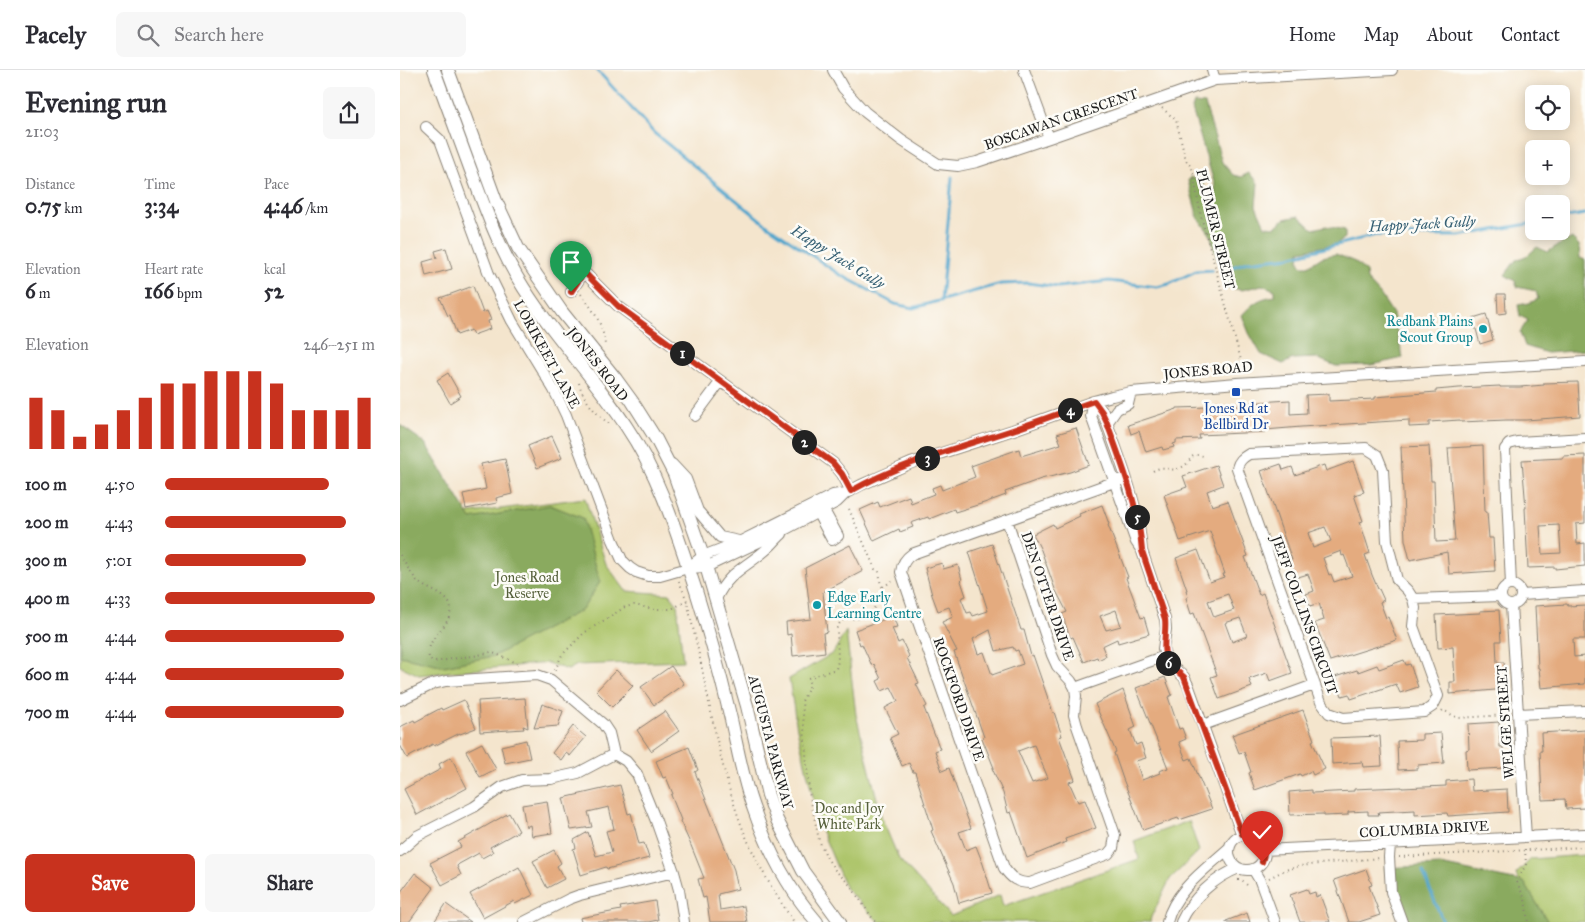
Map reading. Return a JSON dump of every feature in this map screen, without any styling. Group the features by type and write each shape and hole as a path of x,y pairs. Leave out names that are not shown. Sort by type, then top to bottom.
{"main road":[{"name":"JONES ROAD","path":"434,70 484,206 516,275 536,308 603,393 627,427 650,465 663,494 688,568"},
{"name":"JONES ROAD","path":"448,70 496,202 518,248 562,312 616,379 664,453 684,500 705,562"},
{"name":"AUGUSTA PARKWAY","path":"705,562 747,706 768,795 777,820 803,872 840,922"},
{"path":"688,568 717,667 752,805 766,841 783,875 817,922"}],"street":[{"name":"BOSCAWAN CRESCENT","path":"833,70 843,88 865,112 901,140 938,164 958,166 977,162 1049,138 1158,99 1213,75 1390,70"},
{"path":"1024,70 1049,138"},
{"name":"LORIKEET LANE","path":"426,127 440,140 489,274 512,321 554,390 566,415 622,560 636,572 648,576 660,576 688,568"},
{"path":"567,260 584,272 618,306 833,463 842,474 849,492"},
{"path":"573,289 584,272"},
{"name":"JONES ROAD","path":"705,562 739,542 837,502 849,492 880,476 912,463 1094,401 1131,392 1237,383 1585,362"},
{"path":"695,416 721,381"},
{"path":"1107,423 1118,409 1128,404 1131,392"},
{"path":"1094,401 1107,423 1135,509 1142,540 1142,551"},
{"path":"1094,401 1091,416 1136,542 1142,551 1165,619 1165,656 1168,663 1184,677 1242,834"},
{"path":"1511,585 1505,449 1509,444 1517,442 1585,438"},
{"name":"JEFF COLLINS CIRCUIT","path":"1366,448 1377,455 1382,470 1387,541 1398,580 1413,599 1415,608 1413,626 1438,696 1433,706 1419,713 1343,718 1329,714 1321,702 1314,685 1238,475 1237,468 1239,462 1249,454 1366,448"},
{"path":"664,453 686,480 698,511 720,537 739,542"},
{"name":"ROCKFORD DRIVE","path":"1075,688 1074,715 1115,835 1113,848 1102,857 1030,883 1022,883 1008,875 1000,859 901,572 902,566 912,554 1125,478"},
{"name":"JONES ROAD","path":"688,568 786,530 820,508"},
{"path":"820,508 835,538"},
{"name":"DEN OTTER DRIVE","path":"1007,520 1052,655 1057,666 1075,688"},
{"path":"716,599 726,580 768,548 786,530"},
{"path":"1511,585 1518,587 1521,595 1518,603 1511,606 1503,602 1501,596 1502,589 1511,585"},
{"path":"1521,595 1585,591"},
{"path":"1413,599 1501,596"},
{"name":"WELGE STREET","path":"1511,606 1526,837"},
{"path":"1075,688 1165,656"},
{"path":"400,700 433,684 446,681 516,676 537,676 551,680 603,724 609,733 614,754 626,761 637,774 674,872 684,922"},
{"path":"1203,725 1314,685"},
{"path":"1518,714 1585,711"},
{"path":"400,851 417,836 474,807 502,788 522,780 551,779 578,773 614,754"},
{"path":"1167,922 1169,914 1179,897 1191,882 1229,848 1234,839 1242,834 1248,834 1259,839 1264,850 1262,862 1253,869 1243,870 1235,866 1230,858 1229,848"},
{"name":"COLUMBIA DRIVE","path":"1264,850 1585,834"},
{"path":"1390,845 1391,892 1402,922"},
{"path":"1181,922 1190,908 1217,880 1239,868"},
{"path":"1253,869 1260,881 1274,922"},
{"path":"524,922 580,894 674,872"}],"path":[{"name":"PLUMER STREET","path":"1158,99 1164,111 1176,120 1186,160 1192,168 1201,216 1241,360 1240,370"},
{"path":"573,289 599,320 604,334 605,353"},
{"path":"1153,471 1163,467 1175,470 1187,464 1194,455 1198,454 1206,457"},
{"path":"849,509 875,569 878,570 881,576 880,580 884,594 872,610 862,618 848,618 842,621 837,628 838,661 836,669 808,678 810,685 802,701 809,792 819,840 835,870 850,885 875,922"},
{"path":"400,555 418,582 444,596 449,602 450,615 432,642 429,652 430,659 435,662 491,652 517,664 516,676"},
{"path":"883,587 892,581"},
{"path":"551,680 562,655 584,633 625,607 634,605 654,609 671,609 687,602"},
{"path":"1436,715 1443,710 1458,718 1518,714"},
{"path":"1526,837 1524,851 1526,864 1517,883 1525,899 1528,922"}],"green space":[{"path":"1194,103 1205,104 1222,162 1233,175 1241,177 1249,173 1258,183 1256,206 1265,226 1275,227 1284,219 1299,216 1313,229 1326,226 1345,230 1345,238 1336,244 1300,251 1299,261 1302,266 1308,266 1322,257 1336,254 1355,262 1366,272 1367,280 1380,294 1393,314 1403,358 1372,365 1336,366 1316,358 1293,359 1283,364 1261,354 1249,333 1242,315 1257,302 1275,296 1275,290 1262,285 1242,290 1225,287 1210,234 1198,218 1188,181 1190,177 1202,182 1210,198 1215,201 1215,186 1192,109"},
{"path":"1572,238 1579,245 1580,258 1585,260 1585,350 1547,353 1525,346 1520,332 1528,320 1520,316 1518,305 1538,299 1536,291 1517,287 1515,281 1505,275 1516,260 1528,255 1537,247 1548,252"},
{"name":"Jones Road Reserve","path":"400,425 425,443 471,519 550,505 583,518 600,582 582,610 494,656 444,666 400,656"},
{"name":"Jones Road Reserve","path":"585,498 606,564 626,591 670,594 677,603 683,661 577,665 568,670 547,663 419,675 400,666 400,508 462,514"},
{"name":"Doc and Joy White Park","path":"846,631 856,715 882,819 899,859 951,916 1000,895 1003,906 1139,859 1134,841 1189,821 1199,851 1170,879 1150,922 879,922 846,889 820,827 797,729 789,679 833,653"},
{"path":"1585,855 1585,922 1525,922 1516,874 1531,859"},
{"path":"1440,865 1524,882 1548,922 1406,922 1385,868"}],"building":[{"path":"446,248 452,269 426,276 423,262 437,258 435,251"},
{"path":"473,286 483,313 487,311 491,320 488,321 490,329 473,335 471,330 457,335 450,315 448,316 440,298"},
{"path":"1497,294 1505,294 1506,313 1498,314"},
{"name":"Redbank Plains Scout Group","path":"1486,314 1493,340 1480,344 1473,318"},
{"path":"448,373 461,396 450,403 437,380"},
{"path":"1578,382 1580,416 1526,420 1461,422 1460,420 1429,422 1429,426 1409,427 1409,420 1265,430 1265,432 1199,435 1200,439 1176,440 1176,443 1173,444 1174,447 1163,450 1162,447 1146,452 1139,431 1131,434 1128,425 1177,408 1240,406 1239,404 1274,401 1290,400 1290,414 1307,413 1306,395 1329,394 1329,401 1375,399 1375,397 1436,392 1436,390 1459,388 1520,387 1544,385 1544,383"},
{"path":"1076,428 1089,465 1005,492 1006,495 984,503 955,512 954,509 929,519 928,517 911,523 913,527 900,532 899,529 874,541 860,510 878,502 880,507 909,496 911,503 934,494 932,488 940,485 942,490 975,477 971,466 1019,449 1021,456 1061,444 1057,434"},
{"path":"552,436 562,458 537,468 528,446"},
{"path":"1429,446 1431,481 1434,481 1436,542 1455,541 1448,448 1483,446 1485,512 1487,512 1489,538 1493,538 1495,571 1449,574 1447,552 1410,560 1405,540 1401,447"},
{"path":"1585,455 1585,523 1576,524 1577,544 1585,543 1585,566 1555,569 1555,567 1528,568 1522,460 1563,458 1563,456","holes":["1559,525 1561,553 1542,554 1540,526"]},
{"path":"505,459 512,494 496,498 497,503 466,509 463,494 486,489 481,464"},
{"path":"1353,461 1364,492 1354,495 1363,521 1360,522 1370,553 1365,555 1384,600 1380,602 1386,618 1388,617 1397,640 1330,661 1315,623 1324,620 1319,603 1310,606 1306,594 1314,591 1308,574 1295,578 1290,561 1292,560 1261,471 1281,464 1283,470 1292,467 1295,475 1324,465 1326,471","holes":["1325,527 1331,541 1313,548 1308,533","1341,551 1352,576 1334,582 1331,574 1329,575 1323,558"]},
{"path":"1216,465 1223,485 1207,491 1212,506 1228,501 1248,556 1245,557 1259,595 1263,593 1292,673 1270,681 1267,673 1249,679 1252,687 1219,699 1211,677 1217,675 1194,613 1191,614 1186,598 1188,597 1187,590 1176,558 1198,550 1210,582 1224,577 1223,574 1225,574 1210,531 1180,541 1164,495 1187,487 1183,476","holes":["1228,594 1234,610 1214,617 1208,601","1240,618 1247,636 1232,642 1225,623"]},
{"path":"1102,505 1128,577 1126,578 1141,618 1144,617 1149,634 1118,643 1117,639 1102,646 1106,656 1098,660 1097,657 1084,662 1073,637 1070,638 1062,614 1067,612 1055,589 1033,534 1053,524 1055,528 1080,516 1079,514","holes":["1116,610 1121,626 1106,630 1100,616"]},
{"path":"992,544 1021,630 1024,630 1031,656 1033,655 1062,736 1059,737 1075,780 1069,782 1078,802 1085,800 1096,828 1065,839 1066,842 1027,858 1011,812 1008,813 1003,793 992,768 994,768 982,738 984,737 954,652 957,651 942,622 953,617 949,607 938,611 925,568 942,563 943,569 958,565 966,596 961,598 967,613 971,612 973,616 988,611 969,552","holes":["990,630 996,651 1013,647 1015,651 1018,650 1023,664 992,675 984,652 978,654 973,639","1034,745 1048,778 1032,783 1018,751"]},
{"name":"Edge Early Learning Centre","path":"850,545 863,571 823,592 827,632 823,633 825,652 793,656 791,634 787,635 786,622 811,619 805,568"},
{"path":"1567,604 1568,606 1585,605 1585,639 1573,639 1574,657 1585,656 1585,684 1541,688 1538,668 1535,606"},
{"path":"1499,610 1501,641 1496,641 1497,662 1504,662 1506,689 1450,694 1450,682 1455,682 1453,647 1438,648 1436,615"},
{"path":"893,616 897,627 892,628 898,643 902,641 909,656 907,658 919,683 916,684 927,706 924,708 940,749 935,751 942,771 949,768 971,828 959,832 966,850 976,846 992,893 959,903 954,883 931,831 933,830 915,772 913,772 909,763 902,766 890,738 898,734 885,708 898,701 891,687 882,691 877,681 881,679 874,664 872,666 862,644 860,645 855,630"},
{"path":"1404,660 1406,665 1410,664 1418,687 1400,693 1396,684 1351,699 1349,694 1342,696 1335,677 1357,670 1358,672 1377,665 1379,669"},
{"path":"671,666 684,684 654,705 641,687"},
{"path":"616,670 633,686 612,707 596,691"},
{"path":"1165,677 1172,695 1168,697 1179,729 1182,728 1186,739 1179,742 1186,760 1191,758 1212,809 1143,830 1114,753 1116,752 1095,704 1123,690 1136,727 1130,730 1136,745 1141,743 1146,758 1136,761 1142,780 1168,768 1136,688"},
{"path":"525,698 528,728 523,726 524,729 480,732 478,701"},
{"path":"464,700 476,728 460,733 434,746 433,744 407,758 400,745 400,727 414,720 415,722 441,708 442,710"},
{"path":"542,704 563,711 558,726 534,728"},
{"path":"1303,710 1314,740 1312,741 1325,769 1313,775 1311,771 1301,776 1300,774 1255,790 1244,752 1239,753 1232,735"},
{"path":"665,711 679,731 651,751 637,730"},
{"path":"1499,722 1500,747 1503,747 1504,768 1467,770 1466,750 1469,749 1468,724"},
{"path":"573,726 586,737 570,756 566,753 561,760 552,753"},
{"path":"1585,730 1585,808 1566,809 1565,799 1542,800 1541,733"},
{"path":"1441,733 1444,763 1418,765 1418,769 1398,770 1397,741 1422,740 1422,734"},
{"path":"1380,736 1382,766 1363,767 1362,762 1332,764 1331,738"},
{"path":"526,740 530,758 505,763 501,746"},
{"path":"482,743 496,769 480,777 466,751"},
{"path":"689,747 698,770 695,772 734,870 738,889 718,894 720,910 744,906 747,922 710,922 706,897 703,898 698,879 704,878 680,821 671,795 673,794 666,777 663,778 656,761"},
{"path":"451,757 467,788 417,815 404,789 441,769 439,764"},
{"path":"1471,779 1472,791 1507,789 1508,812 1448,816 1447,813 1415,815 1415,810 1378,812 1379,815 1368,815 1368,811 1348,812 1348,815 1290,815 1289,792 1312,790 1312,793 1354,791 1354,789 1446,786 1446,781"},
{"path":"620,785 628,814 631,813 639,844 644,843 649,858 607,869 606,867 581,875 573,849 576,848 574,840 588,832 596,856 612,852 606,831 614,829 609,807 588,812 592,827 571,830 563,798"},
{"path":"547,801 552,833 532,836 530,825 526,827 522,805"},
{"path":"509,813 519,831 490,847 493,852 482,858 479,853 459,864 457,866 461,875 442,885 430,863 461,847 458,842"},
{"path":"554,850 561,863 557,866 564,879 547,888 533,861"},
{"path":"519,867 533,895 515,904 514,901 483,918 470,894"},
{"path":"1366,869 1372,885 1369,886 1380,915 1359,922 1349,922 1334,880"},
{"path":"415,873 434,888 409,922 400,922 400,893"},
{"path":"1307,889 1309,894 1315,892 1316,897 1320,895 1330,922 1300,922 1290,895"},
{"path":"655,901 658,920 648,922 581,922 580,918 621,910 620,907"},
{"path":"446,904 471,922 434,922"},
{"path":"1247,913 1250,922 1226,922 1226,921"}],"waterway":[{"name":"Happy Jack Gully","path":"597,70 654,133 763,222 839,274 895,304 913,308 1001,284 1028,283 1058,287 1109,281 1157,287 1169,284 1196,271 1212,270"},
{"path":"941,301 952,177"},
{"name":"Happy Jack Gully","path":"1570,216 1585,214"},
{"name":"Happy Jack Gully","path":"1224,270 1247,262 1289,257 1376,235 1459,236 1525,225"},
{"path":"1423,872 1443,922"}],"place":[{"name":"Redbank Plains Scout Group","path":"1483,329"},
{"name":"Jones Rd at Bellbird Dr","path":"1236,392"},
{"name":"Edge Early Learning Centre","path":"817,605"}],"route":[{"path":"571,292 584,272 618,306 833,463 842,474 851,491 880,476 912,463 1040,421 1094,401 1107,423 1135,509 1142,540 1142,551 1165,619 1165,656 1168,663 1184,677 1189,687 1242,834 1254,836 1263,844 1264,856 1262,862"}]}
